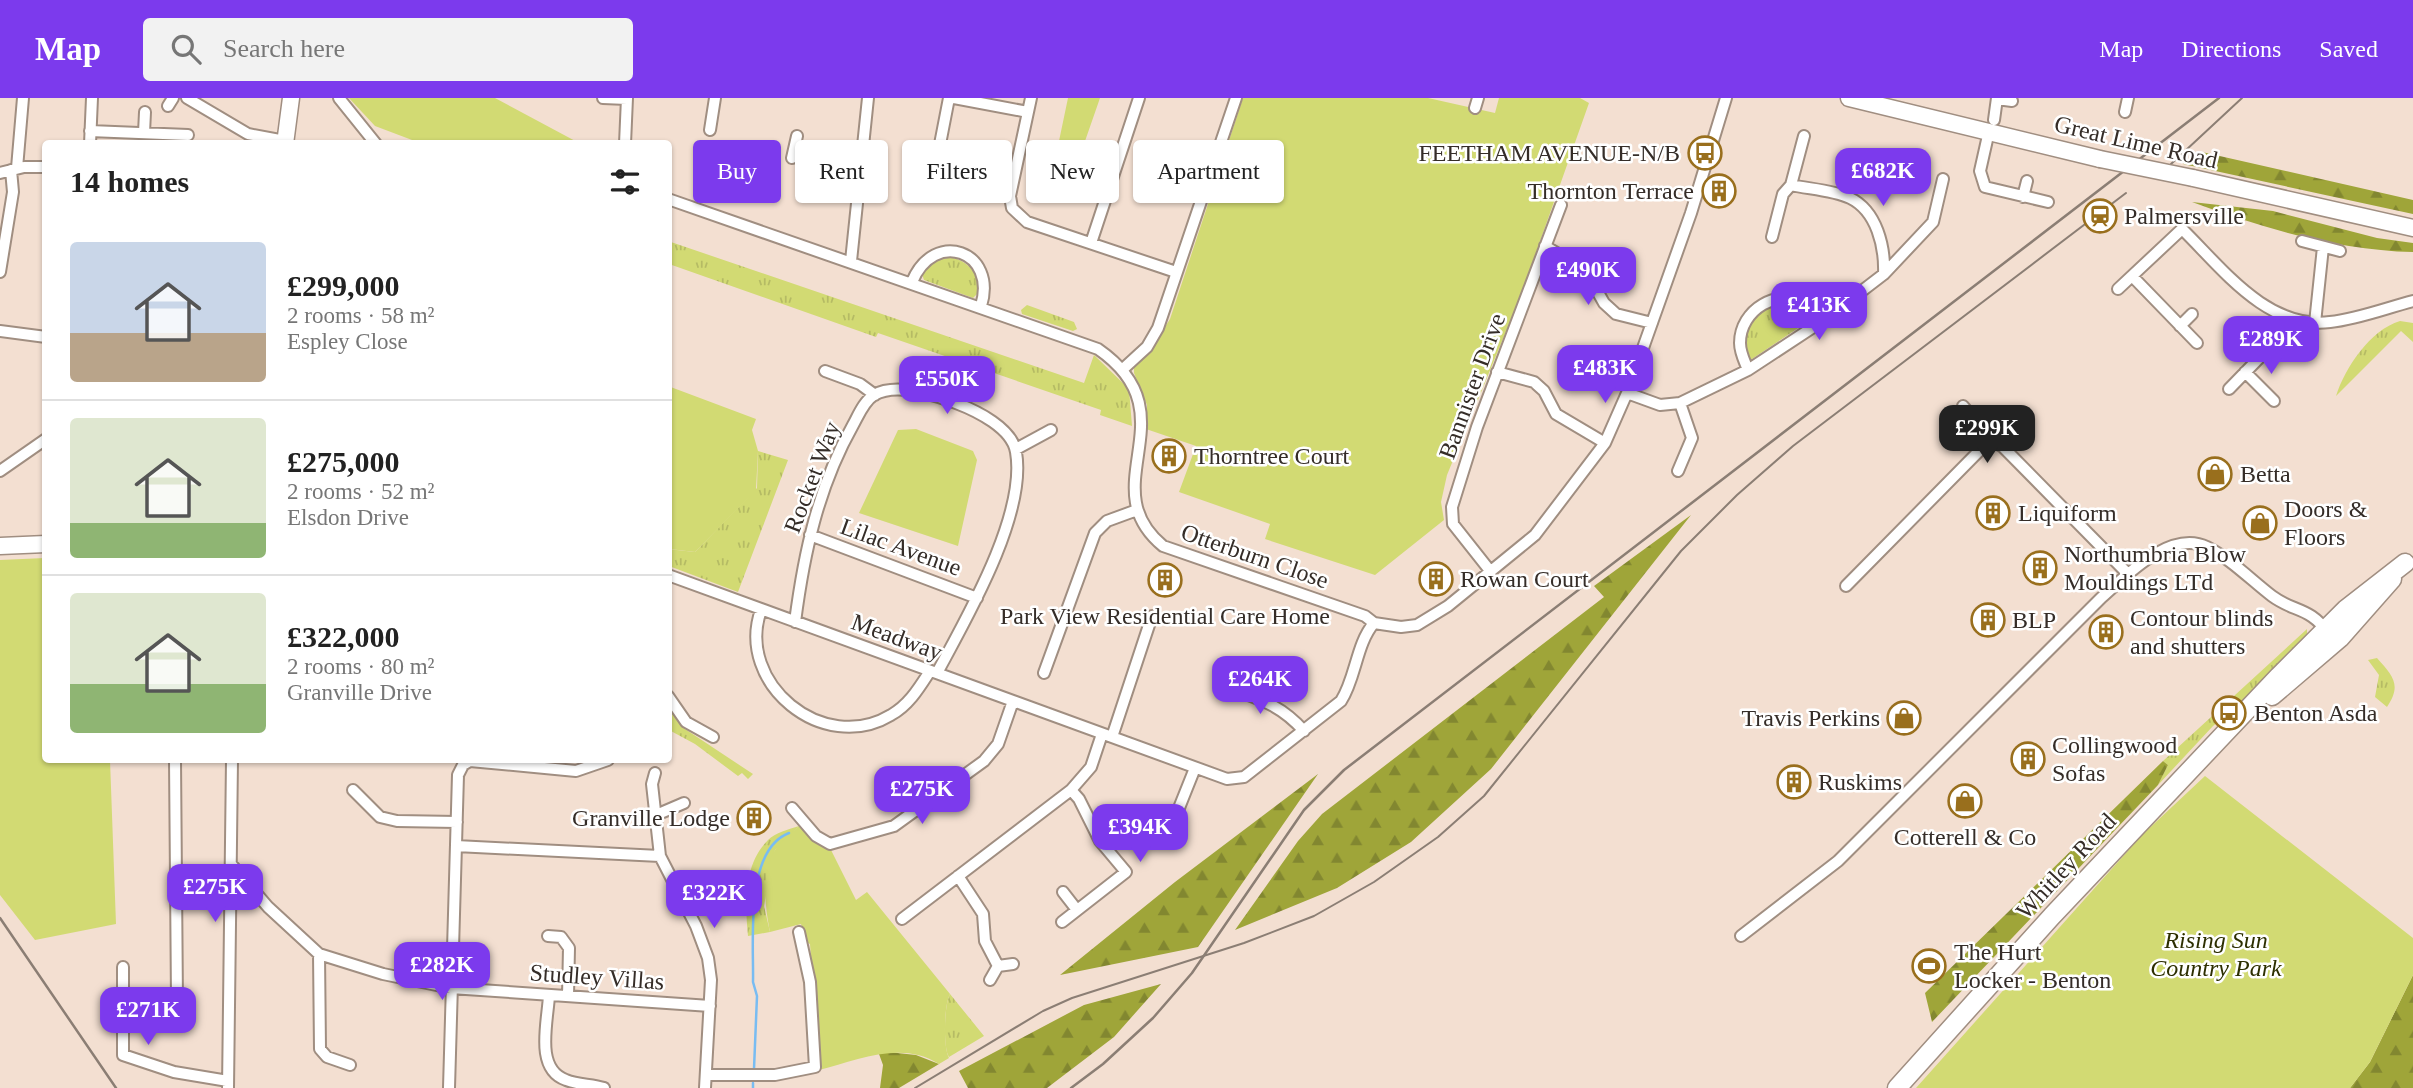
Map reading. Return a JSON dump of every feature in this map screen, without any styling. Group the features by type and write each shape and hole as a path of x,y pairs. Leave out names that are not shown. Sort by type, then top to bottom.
{"main road":[{"path":"285,140 291,98"},
{"name":"Great Lime Road","path":"1849,98 1903,104 1992,125 2101,159 2413,228"},
{"path":"0,546 42,544"},
{"name":"Whitley Road","path":"2246,714 2281,690 2404,565"},
{"name":"Whitley Road","path":"1898,1088 2052,916 2266,692 2333,637"}],"street":[{"path":"0,272 13,192 9,171 23,98"},
{"path":"90,140 92,98"},
{"path":"187,98 248,134 276,140"},
{"path":"339,98 373,140"},
{"path":"603,98 627,99 625,140"},
{"path":"710,130 715,98"},
{"path":"863,140 868,98"},
{"path":"942,140 951,98 1028,112"},
{"path":"1031,98 1010,196 1012,208 1027,222 1176,272"},
{"path":"1091,243 1139,98"},
{"path":"1123,369 1147,347 1158,328 1236,98"},
{"path":"1374,624 1408,627 1424,622 1491,572 1535,535 1605,443 1627,393 1699,189 1726,98"},
{"path":"2012,101 1997,98 1980,171 1981,180 1985,187 1998,193 2048,202"},
{"path":"2125,112 2128,98"},
{"path":"145,112 145,133"},
{"path":"90,131 188,135"},
{"path":"1772,237 1783,194 1791,185 1804,136"},
{"path":"9,171 42,167"},
{"path":"1627,393 1660,405 1680,403 1748,370 1824,320 1884,274 1933,222 1943,179"},
{"path":"2023,197 2027,181"},
{"path":"1791,185 1851,198 1867,212 1885,248 1884,274"},
{"path":"672,200 1079,340 1098,349 1123,369 1141,400 1142,418 1134,500 1137,510 1107,521 1095,533 1044,673"},
{"path":"850,261 857,203"},
{"name":"Bannister Drive","path":"1491,572 1453,524 1450,515 1497,372 1561,205"},
{"path":"2118,289 2182,229 2242,287 2285,318 2315,323 2353,318 2413,301"},
{"path":"2302,242 2340,251"},
{"path":"1545,246 1586,271 1604,303 1616,314 1652,323"},
{"path":"2315,323 2323,247"},
{"path":"912,282 919,267 934,254 947,251 965,255 978,265 984,279 981,306"},
{"path":"2132,276 2196,343"},
{"path":"1748,370 1740,342 1751,313 1760,305 1789,298 1807,304 1824,320"},
{"path":"2180,326 2192,314"},
{"path":"2229,389 2264,353 2285,318"},
{"path":"0,331 42,336"},
{"path":"761,610 755,642 761,666 781,698 791,708 808,717 840,725 877,721 904,706 933,672 977,598 1003,536 1013,496 1016,449 992,422 960,404 909,391 874,395 860,384 825,371"},
{"path":"1497,372 1534,382 1544,391 1556,414 1605,443"},
{"path":"2245,372 2274,401"},
{"name":"Rocket Way","path":"795,622 818,505 842,445 865,404 874,395"},
{"path":"1678,471 1692,438 1680,403"},
{"path":"1963,406 1994,442 2003,447 2128,574"},
{"path":"1016,449 1051,430"},
{"path":"0,471 42,442"},
{"path":"1846,586 1983,447 1994,442"},
{"name":"Otterburn Close","path":"1137,510 1144,527 1163,546 1365,616 1374,624"},
{"name":"Lilac Avenue","path":"810,536 977,598"},
{"path":"1741,936 1838,861 2128,574 2154,555 2176,545 2204,545 2279,601 2309,612 2333,637"},
{"name":"Meadway","path":"672,577 1227,779 1244,777 1329,712 1348,690 1367,633 1374,624"},
{"path":"902,919 1071,790 1091,767 1107,736 1152,616"},
{"path":"1226,687 1275,705 1287,712 1304,732"},
{"path":"792,808 816,836 830,844 894,826 984,761 998,744 1013,701"},
{"path":"672,702 686,722 713,737"},
{"path":"175,763 177,1001"},
{"path":"123,967 123,1055 174,1072 228,1084 232,763"},
{"path":"449,1088 458,775 466,763"},
{"path":"491,763 576,771 599,763"},
{"path":"1168,833 1195,768"},
{"path":"655,774 652,784 660,856 696,926 708,958 710,1006 705,1088"},
{"path":"353,790 380,817 397,821 457,822"},
{"path":"1062,922 1126,872 1100,841 1079,799 1071,790"},
{"path":"656,815 684,803"},
{"path":"456,846 660,856"},
{"name":"Studley Villas","path":"231,864 268,907 319,954 383,974 451,988 710,1006"},
{"path":"958,876 983,914 985,941 998,965"},
{"path":"1063,892 1077,910"},
{"path":"706,1075 775,1075 815,1067 806,947 799,932"},
{"name":"Studley Villas","path":"548,936 561,937 569,948 568,996"},
{"path":"319,954 320,1049 327,1057 350,1065"},
{"path":"998,965 1013,964"},
{"path":"990,980 998,965"},
{"path":"549,995 546,1061 553,1072 565,1080 604,1088"}],"green space":[{"path":"349,98 495,98 573,140 412,140 375,126"},
{"path":"1068,98 1100,98 1085,140 1059,140"},
{"path":"1243,98 1428,98 1495,113 1499,98 1580,98 1589,103 1521,295 1447,475 1441,502 1444,520 1375,575 1265,539 1270,524 1179,492 1196,446 1146,429 1147,405 1134,373 1134,364 1152,347 1170,319 1208,203 1284,203 1284,140 1229,140"},
{"path":"2202,152 2413,200 2413,214 2183,164"},
{"path":"2192,202 2273,211 2377,238 2413,243 2413,252 2356,247 2300,236"},
{"path":"672,242 1084,383 1094,355 1129,389 1132,426 1100,415 1101,410 878,333 876,337 672,265"},
{"path":"951,257 963,262 975,275 978,293 973,298 924,280 922,274 932,262"},
{"path":"1779,304 1797,305 1813,318 1749,361 1745,340 1749,325 1760,313"},
{"path":"1027,305 1074,322 1077,329 1073,331 1022,314 1021,310"},
{"path":"2400,321 2413,323 2413,342 2401,331 2336,396 2360,351 2379,333"},
{"path":"672,388 756,419 752,430 758,451 756,490 695,552 672,549"},
{"path":"916,429 973,451 977,460 958,546 859,513 898,430"},
{"path":"758,451 788,460 738,592 672,567 672,549 695,552 757,488"},
{"path":"1691,515 1491,769 1411,842 1337,888 1235,930 1298,841 1322,814 1604,597 1594,586"},
{"path":"42,558 42,763 110,763 116,924 35,940 0,895 0,560"},
{"path":"2307,629 2307,637 2249,696 2213,726 2158,785 2168,765 2163,761"},
{"path":"2377,658 2394,681 2394,693 2387,707 2375,697 2379,675 2368,660"},
{"path":"672,710 685,729 753,774 748,779 742,773 738,776 695,744 672,732"},
{"path":"2163,761 2168,765 2158,785 1932,1022 1925,993"},
{"path":"1318,774 1198,947 1060,975 1175,882"},
{"name":"Rising Sun Country Park","path":"2205,776 2413,938 2413,975 2370,1062 2350,1088 1916,1088 2142,835"},
{"path":"799,826 775,850 764,906 770,932 748,936 746,898 754,861 768,840"},
{"path":"799,826 817,844 831,850 856,900 867,892 950,994 945,1026 949,1058 939,1064 910,1053 879,1054 819,1070 810,944 806,942 801,924 770,932 766,901 766,879 771,859 780,843"},
{"path":"2413,975 2413,1088 2350,1088 2370,1062"},
{"path":"1161,984 1114,1037 1047,1088 968,1088 959,1071 1084,1005"},
{"path":"950,994 984,1036 949,1057 945,1026"},
{"path":"888,1052 916,1055 939,1064 899,1088 880,1088 883,1065 879,1054"}],"waterway":[{"path":"754,1069 757,996 753,982 754,899 765,858 775,843 789,833"},
{"path":"753,1083 753,1088"}],"tram line":[{"path":"2171,164 2242,98"},
{"path":"915,1088 1043,1011 1072,998 1244,943 1314,916 1374,882 1438,837 1484,796 1681,551 1737,495 1793,446 2126,193"}],"railway":[{"path":"1071,1088 1103,1064 1153,1018 1192,973 1304,810 1344,770 2219,98"},
{"path":"0,918 116,1088"}],"place":[{"name":"FEETHAM AVENUE-N/B","path":"1705,153"},
{"name":"Thornton Terrace","path":"1719,191"},
{"name":"Palmersville","path":"2100,216"},
{"name":"Thorntree Court","path":"1169,456"},
{"name":"Betta","path":"2215,474"},
{"name":"Liquiform","path":"1993,513"},
{"name":"Doors & Floors","path":"2260,523"},
{"name":"Northumbria Blow Mouldings LTd","path":"2040,568"},
{"name":"Rowan Court","path":"1436,579"},
{"name":"Park View Residential Care Home","path":"1165,580"},
{"name":"BLP","path":"1988,620"},
{"name":"Contour blinds and shutters","path":"2106,632"},
{"name":"Benton Asda","path":"2229,713"},
{"name":"Travis Perkins","path":"1904,718"},
{"name":"Collingwood Sofas","path":"2028,759"},
{"name":"Ruskims","path":"1794,782"},
{"name":"Cotterell & Co","path":"1965,801"},
{"name":"Granville Lodge","path":"754,818"},
{"name":"The Hurt Locker - Benton","path":"1929,966"}]}
